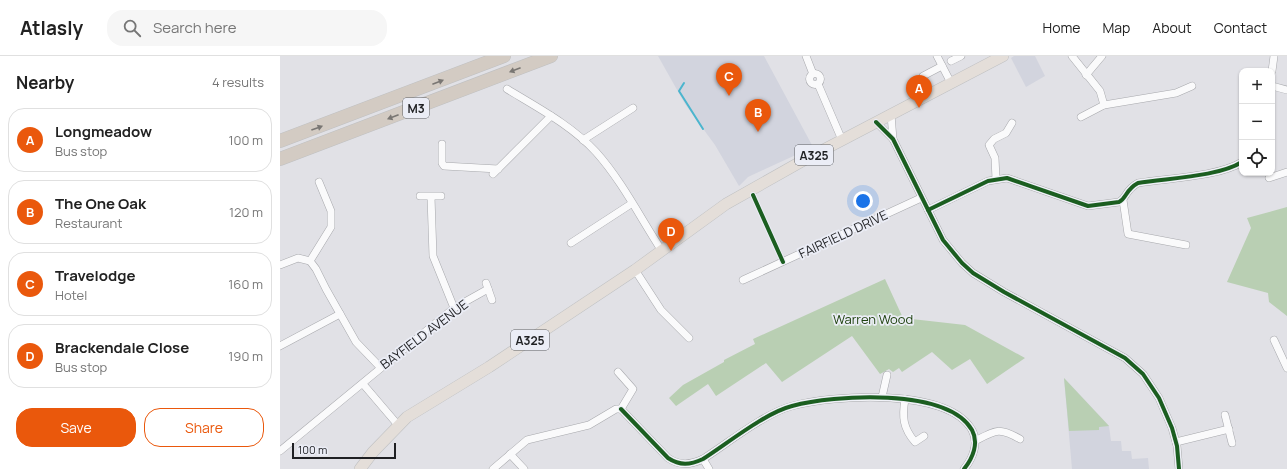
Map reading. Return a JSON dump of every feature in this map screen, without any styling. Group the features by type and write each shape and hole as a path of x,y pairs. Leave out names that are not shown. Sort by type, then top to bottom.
{"highway":[{"name":"M3","path":"280,141 504,56"},
{"name":"M3","path":"280,159 551,56"}],"main road":[{"name":"A325","path":"360,469 398,425 409,416 489,367 635,270 726,204 842,140 1003,56"}],"street":[{"path":"806,56 813,74 810,78 810,82 818,84 842,140"},
{"path":"937,56 951,83"},
{"path":"952,61 961,56"},
{"path":"1072,56 1100,91 1104,105"},
{"path":"1086,75 1102,56"},
{"path":"1272,68 1274,56"},
{"path":"923,76 942,66"},
{"path":"1081,117 1104,105 1176,92 1192,86"},
{"path":"1275,87 1287,90"},
{"path":"507,89 568,127 583,140 610,169 662,251"},
{"path":"583,140 632,108"},
{"path":"891,115 893,139"},
{"path":"442,144 442,162 444,166 495,172 551,116"},
{"path":"876,122 893,139 943,240 952,252 973,273 1027,306 1110,350 1133,365 1147,379 1159,398 1176,442 1179,469"},
{"path":"996,179 995,158 989,145 994,139 1006,133 1012,123"},
{"path":"1186,245 1128,234 1123,200 1127,190 1138,182 1218,171 1239,164"},
{"path":"1268,177 1287,172"},
{"path":"928,210 988,180 1007,178 1088,206 1119,202 1123,200"},
{"path":"310,260 331,227 331,211 318,182"},
{"path":"420,196 441,196"},
{"path":"431,196 433,256 454,308"},
{"name":"FAIRFIELD DRIVE","path":"743,280 921,198"},
{"path":"571,243 631,204"},
{"path":"280,265 298,258 310,260 356,342 380,367"},
{"path":"635,270 662,310 689,338"},
{"name":"BAYFIELD AVENUE","path":"280,451 363,384 380,367 454,308 487,286 492,300"},
{"path":"280,346 340,314"},
{"path":"1274,340 1287,368"},
{"path":"618,372 633,389 621,409"},
{"path":"882,397 887,375"},
{"path":"363,384 398,425"},
{"path":"621,409 674,466 691,464 703,459 766,418 791,406 842,398 882,397 905,399 936,406 954,413 968,425 973,433 975,441 972,457 964,469"},
{"path":"905,399 903,421 908,433 915,442 924,436"},
{"path":"493,469 527,440 589,425 616,409 621,409"},
{"path":"1225,415 1232,443"},
{"path":"1176,442 1229,429"},
{"path":"975,441 998,431 1005,431 1020,439"},
{"path":"510,454 524,469"},
{"path":"703,459 709,469"}],"shaded area":[{"path":"658,56 764,56 813,147 748,177 739,186 715,145 685,104"},
{"path":"1014,56 1035,56 1045,76 1026,87 1011,58"},
{"path":"1064,378 1109,426 1111,441 1121,441 1122,451 1131,451 1132,459 1148,458 1149,469 1072,469"}],"green space":[{"path":"1287,207 1287,316 1269,302 1268,293 1227,282 1251,228 1247,218"},
{"name":"Warren Wood","path":"885,279 903,318 965,325 1025,358 987,384 970,359 952,370 932,352 902,372 899,368 893,372 889,369 880,374 852,336 782,382 766,363 716,396 708,384 676,406 669,398 683,385 724,362 724,360 755,344 753,339"},
{"path":"1064,378 1109,426 1099,427 1099,430 1069,431"}],"waterway":[{"path":"684,83 679,91 703,129"}],"cycle path":[{"path":"876,122 893,139 943,240 962,263 973,273 1004,292 1125,358 1143,374 1159,398 1172,428 1177,446 1179,469"},
{"path":"928,210 988,181 1007,178 1088,206 1119,202 1131,188 1138,183 1206,174 1220,171 1239,164"},
{"path":"753,195 783,262"},
{"path":"621,409 668,458 672,461 685,464 703,459 770,415 792,406 810,402 860,397 915,401 939,407 959,416 972,430 975,440 974,450 964,469"}],"place":[{"name":"Travelodge","path":"729,96"},
{"name":"Longmeadow","path":"919,108"},
{"name":"The One Oak","path":"758,132"},
{"name":"Brackendale Close","path":"671,251"}]}
